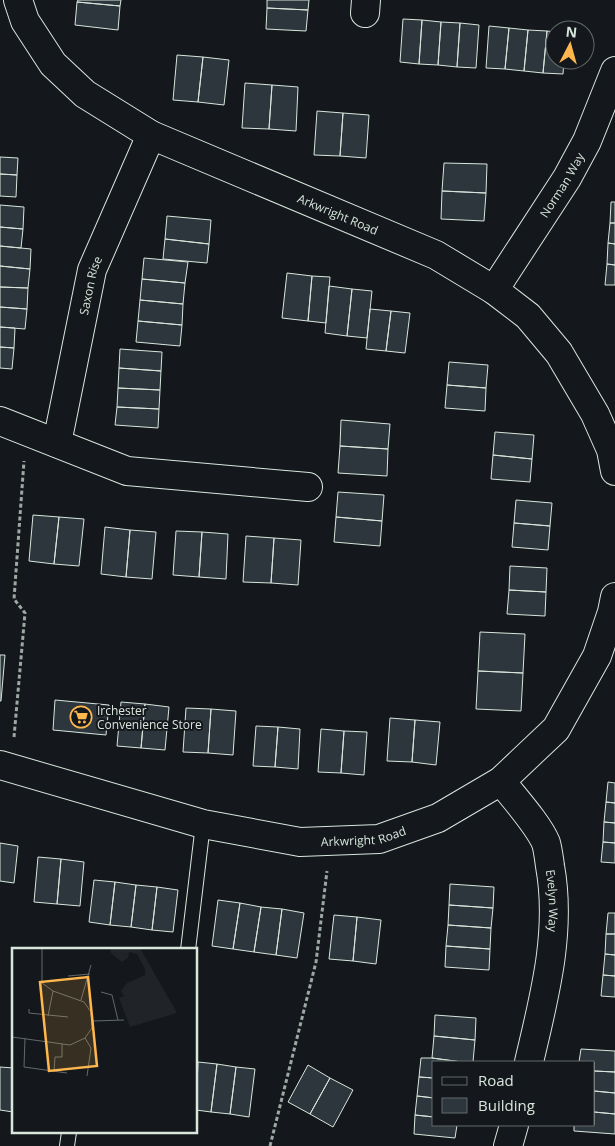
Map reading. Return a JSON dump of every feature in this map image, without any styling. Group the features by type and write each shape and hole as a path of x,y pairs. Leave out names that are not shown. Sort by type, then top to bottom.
{"street":[{"name":"Arkwright Road","path":"18,0 25,21 54,64 85,94 151,136 436,255 494,290 528,316 559,353 595,414 611,450 615,471"},
{"name":"Norman Way","path":"494,290 567,178 587,141 615,71"},
{"name":"Saxon Rise","path":"57,443 92,270 151,136"},
{"path":"0,421 127,471 308,487"},
{"name":"Arkwright Road","path":"6,766 203,824 300,842 379,839 438,818 501,781 556,729 597,656 612,612 615,597"},
{"name":"Evelyn Way","path":"501,781 546,843 552,876 555,912 553,946 529,1061"},
{"path":"508,1146 514,1126"}],"lane":[{"path":"188,948 203,824"}],"path":[{"path":"6,766 25,612 14,599 26,431"},
{"path":"270,1146 316,962 331,841"}],"building":[{"path":"78,0 121,0 120,6 77,2"},
{"path":"267,0 309,0 308,10 267,8"},
{"path":"77,2 120,6 118,30 75,25"},
{"path":"267,8 308,10 306,31 266,29"},
{"path":"403,19 422,20 419,64 400,62"},
{"path":"422,20 441,22 438,65 419,64"},
{"path":"441,22 460,23 457,67 438,65"},
{"path":"460,23 479,25 476,68 457,67"},
{"path":"489,26 509,28 505,69 486,68"},
{"path":"509,28 528,30 524,71 505,69"},
{"path":"528,30 545,31 543,73 524,71"},
{"path":"545,52 545,70 563,70 563,74 543,73"},
{"path":"177,55 203,57 198,102 173,100"},
{"path":"203,57 229,60 224,105 198,102"},
{"path":"245,83 272,85 269,129 242,128"},
{"path":"272,85 298,87 296,131 269,129"},
{"path":"317,111 343,113 340,156 314,155"},
{"path":"343,113 369,115 366,158 340,156"},
{"path":"0,157 18,158 17,175 0,174"},
{"path":"444,163 487,164 486,193 442,191"},
{"path":"0,174 17,175 16,197 0,196"},
{"path":"442,191 486,193 484,221 441,219"},
{"path":"611,202 615,202 615,223 610,223"},
{"path":"0,205 24,207 23,229 0,227"},
{"path":"167,216 211,220 209,244 165,239"},
{"path":"610,223 615,223 615,244 608,243"},
{"path":"0,227 23,229 21,248 0,246"},
{"path":"165,239 209,244 207,263 163,259"},
{"path":"608,243 615,244 615,265 607,264"},
{"path":"0,246 31,249 30,269 0,266"},
{"path":"144,258 188,262 185,283 142,279"},
{"path":"607,264 615,265 615,285 605,285"},
{"path":"0,266 30,269 28,288 0,287"},
{"path":"287,273 312,276 308,321 282,318"},
{"path":"312,276 330,277 326,323 308,321"},
{"path":"142,279 185,283 183,304 140,300"},
{"path":"329,286 352,289 347,336 325,333"},
{"path":"0,287 28,288 27,309 0,307"},
{"path":"352,289 372,291 367,338 347,336"},
{"path":"140,300 183,304 182,325 138,321"},
{"path":"0,307 27,309 25,329 0,327"},
{"path":"370,309 391,311 386,351 366,349"},
{"path":"391,311 410,313 405,353 386,351"},
{"path":"138,321 182,325 180,346 136,342"},
{"path":"0,327 15,328 14,348 0,347"},
{"path":"0,347 14,348 12,369 0,368"},
{"path":"120,349 162,352 161,371 119,368"},
{"path":"449,362 488,365 486,388 447,385"},
{"path":"119,368 161,371 160,390 118,388"},
{"path":"447,385 486,388 485,411 445,408"},
{"path":"118,388 160,390 159,409 117,407"},
{"path":"117,407 159,409 158,428 115,425"},
{"path":"341,420 390,424 388,449 340,446"},
{"path":"495,432 534,435 532,459 493,455"},
{"path":"340,446 388,449 387,476 338,473"},
{"path":"493,455 532,459 530,482 491,479"},
{"path":"338,492 384,495 382,521 336,517"},
{"path":"516,500 552,503 550,526 514,523"},
{"path":"33,515 59,517 54,564 29,561"},
{"path":"59,517 84,519 79,566 54,564"},
{"path":"336,517 382,521 380,546 334,542"},
{"path":"514,523 550,526 548,550 512,547"},
{"path":"105,527 130,530 126,577 101,574"},
{"path":"130,530 156,532 152,579 126,577"},
{"path":"176,531 202,532 199,577 173,575"},
{"path":"202,532 228,534 226,579 199,577"},
{"path":"246,536 274,538 271,583 243,582"},
{"path":"274,538 301,540 298,585 271,583"},
{"path":"510,566 547,568 546,592 509,590"},
{"path":"509,590 546,592 545,616 507,614"},
{"path":"480,632 525,634 523,673 478,671"},
{"path":"0,655 5,655 1,701 0,701"},
{"path":"478,671 523,673 521,711 476,709"},
{"name":"Irchester Convenience Store","path":"55,700 109,705 106,735 53,730"},
{"path":"121,702 145,704 141,748 117,746"},
{"path":"145,704 169,707 165,750 141,748"},
{"path":"186,708 211,709 208,753 183,752"},
{"path":"211,709 236,711 233,755 208,753"},
{"path":"390,718 415,720 412,762 387,761"},
{"path":"415,720 440,722 436,765 412,762"},
{"path":"256,726 278,727 275,767 253,766"},
{"path":"278,727 300,729 298,769 275,767"},
{"path":"321,729 344,731 341,773 318,772"},
{"path":"344,731 367,732 364,775 341,773"},
{"path":"608,782 615,783 615,803 606,802"},
{"path":"606,802 615,803 615,823 604,822"},
{"path":"604,822 615,823 615,843 603,842"},
{"path":"603,842 615,843 615,863 601,862"},
{"path":"0,843 18,846 14,883 0,881"},
{"path":"38,857 61,859 57,904 34,902"},
{"path":"61,859 84,862 80,906 57,904"},
{"path":"94,880 115,882 110,925 89,922"},
{"path":"115,882 136,885 131,927 110,925"},
{"path":"450,884 494,887 493,908 449,905"},
{"path":"136,885 157,887 152,930 131,927"},
{"path":"157,887 178,890 173,932 152,930"},
{"path":"218,900 240,903 233,949 212,946"},
{"path":"240,903 261,907 254,952 233,949"},
{"path":"449,905 493,908 491,928 448,925"},
{"path":"261,907 282,909 276,955 254,952"},
{"path":"282,909 304,913 297,958 276,955"},
{"path":"608,913 615,913 615,934 606,934"},
{"path":"334,915 357,917 353,961 329,959"},
{"path":"357,917 381,920 376,964 353,961"},
{"path":"448,925 491,928 490,949 446,946"},
{"path":"606,934 615,934 615,955 605,954"},
{"path":"446,946 490,949 489,970 445,967"},
{"path":"605,954 615,955 615,976 603,975"},
{"path":"603,975 615,976 615,997 601,996"},
{"path":"435,1015 476,1018 475,1040 434,1036"},
{"path":"434,1036 475,1040 473,1061 432,1058"},
{"path":"581,1049 615,1051 615,1072 595,1071 595,1061 579,1061"},
{"path":"421,1058 454,1061 432,1061 432,1078 419,1077"},
{"path":"198,1062 217,1064 211,1112 198,1110"},
{"path":"217,1064 236,1067 230,1114 211,1112"},
{"path":"308,1065 330,1078 310,1114 288,1102"},
{"path":"0,1067 12,1068 12,1112 0,1110"},
{"path":"236,1067 255,1069 249,1117 230,1114"},
{"path":"595,1071 615,1072 615,1093 595,1091"},
{"path":"419,1077 432,1078 432,1098 417,1096"},
{"path":"330,1078 353,1090 333,1127 310,1114"},
{"path":"595,1091 615,1093 615,1114 595,1112"},
{"path":"417,1096 432,1098 432,1117 415,1115"},
{"path":"595,1112 615,1114 615,1134 574,1131 574,1126 595,1126"},
{"path":"415,1115 432,1117 432,1126 457,1126 455,1138 414,1134"}],"place":[{"name":"Irchester Convenience Store","path":"81,717"}]}
